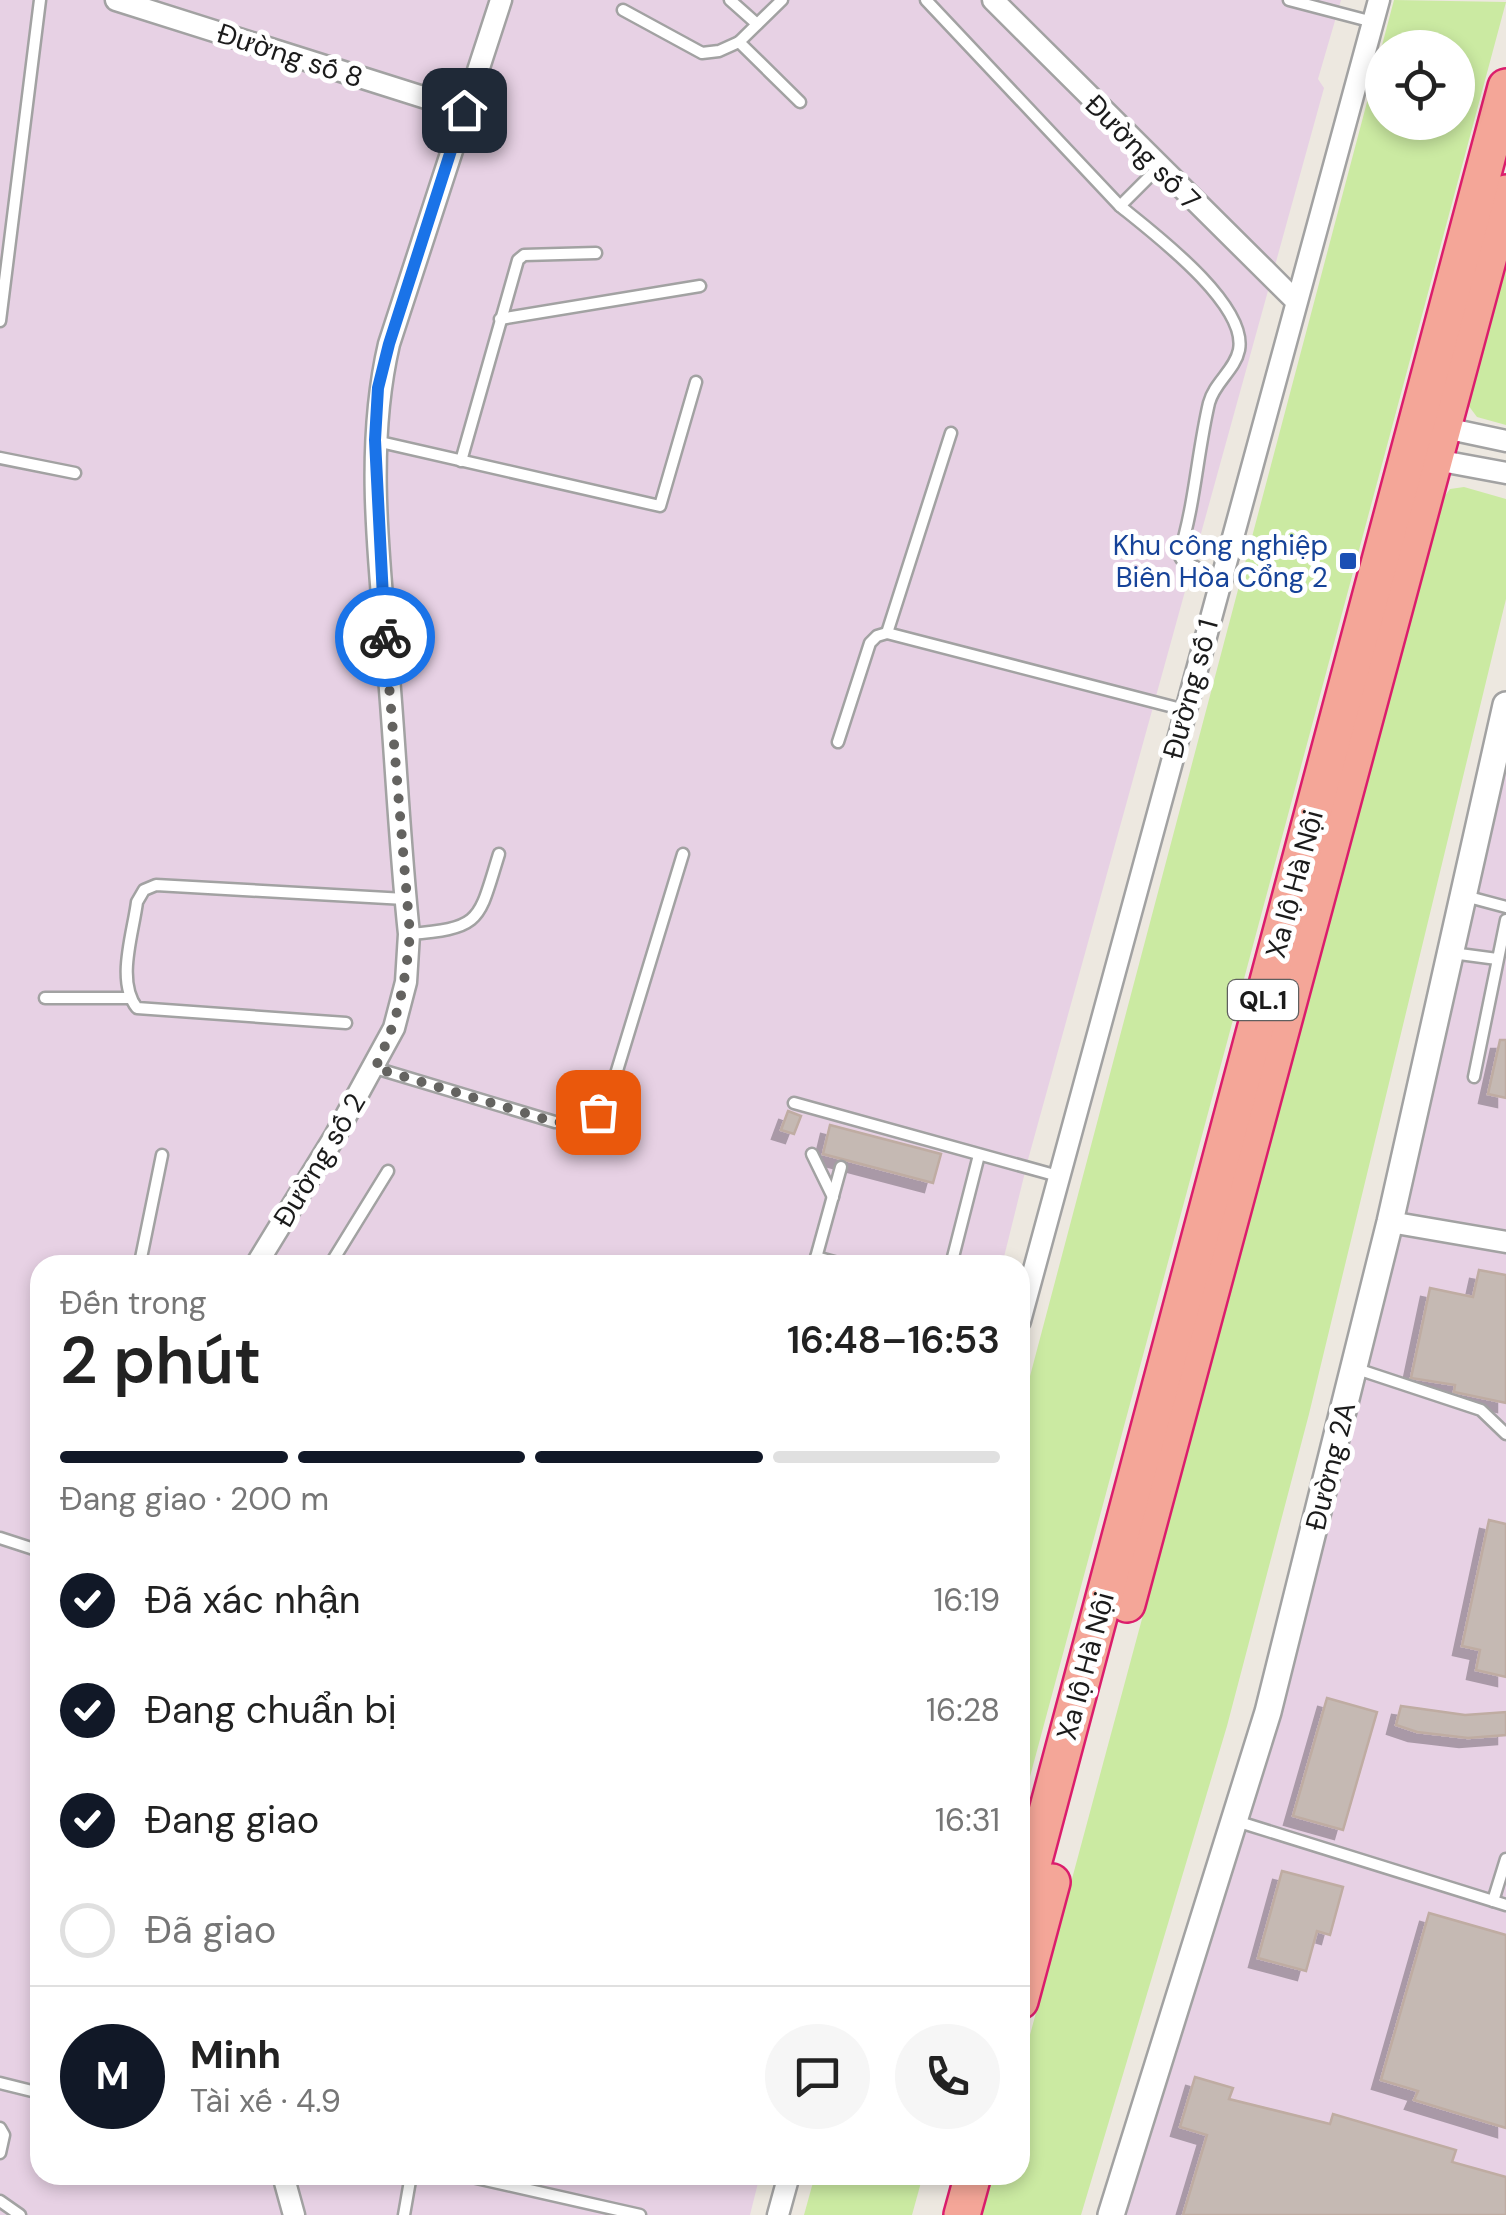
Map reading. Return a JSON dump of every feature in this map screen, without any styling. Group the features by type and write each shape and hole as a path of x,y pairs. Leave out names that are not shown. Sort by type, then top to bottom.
{"highway":[{"name":"Xa lộ Hà Nội","path":"1030,1874 1506,87"},
{"name":"Xa lộ Hà Nội","path":"1030,1964 1506,194"},
{"path":"940,2215 948,2185"},
{"path":"962,2215 970,2185"}],"street":[{"name":"Đường số 8","path":"116,0 464,110"},
{"name":"Đường số 2","path":"262,1255 375,1068 394,1028 406,982 410,934 382,598 375,440 378,388 501,0"},
{"name":"Đường số 7","path":"992,0 1296,302"},
{"name":"Đường số 1","path":"1030,1283 1379,0"},
{"path":"1440,444 1506,440"},
{"path":"1440,444 1506,474"},
{"name":"Đường 2A","path":"1110,2215 1268,1712 1390,1222 1506,705"},
{"path":"1390,1222 1506,1242"},
{"path":"286,2185 294,2215"},
{"path":"778,2215 786,2185"}],"lane":[{"path":"0,321 40,0"},
{"path":"730,0 758,24"},
{"path":"623,10 702,53 739,42 782,0"},
{"path":"926,0 1120,206 1198,272 1235,327 1240,344 1238,355 1212,392 1208,405 1200,466 1179,555 1220,580"},
{"path":"1290,0 1328,5 1373,22"},
{"path":"739,42 800,102"},
{"path":"1120,206 1158,168"},
{"path":"461,460 514,266 524,255 596,253"},
{"path":"500,318 700,286"},
{"path":"375,440 660,506 696,382"},
{"path":"838,742 870,643 887,633 952,434"},
{"path":"0,458 75,472"},
{"path":"887,633 1185,710"},
{"path":"410,934 456,930 480,914 499,854"},
{"path":"375,1068 555,1122 580,1123 598,1112 610,1096 683,854"},
{"path":"346,1024 136,1008 126,984 137,902 144,890 156,886 406,900"},
{"path":"1464,896 1506,907"},
{"path":"1474,1077 1506,920"},
{"path":"1450,953 1497,959"},
{"path":"44,998 129,998"},
{"path":"794,1103 1058,1176"},
{"path":"145,1255 162,1154"},
{"path":"812,1154 833,1197"},
{"path":"954,1255 979,1155"},
{"path":"817,1255 841,1168"},
{"path":"336,1255 388,1171"},
{"path":"1354,1368 1481,1410 1506,1434"},
{"path":"0,1538 30,1548"},
{"path":"1235,1820 1506,1905"},
{"path":"1493,1901 1506,1859"},
{"path":"0,2083 30,2090"},
{"path":"0,2128 4,2135 0,2153"},
{"path":"404,2215 409,2185"},
{"path":"507,2185 640,2215"},
{"path":"0,2200 20,2215"}],"shaded area":[{"path":"0,0 1341,0 1318,79 1324,88 1004,1255 30,1255 30,2185 758,2185 750,2215 0,2215"},
{"path":"1506,752 1506,2215 1122,2215 1246,1819"}],"green space":[{"path":"1394,0 1506,2 1475,118 1475,30 1386,30"},
{"path":"1365,110 1365,140 1469,140 1030,1777 1030,1376"},
{"path":"1506,266 1506,425 1477,417 1468,405"},
{"path":"1464,487 1506,499 1506,599 1309,1414 1227,1726 1081,2215 982,2215 990,2185 1030,2185 1030,2035 1444,497 1450,489"},
{"path":"812,2185 920,2185 912,2215 804,2215"}],"building":[{"path":"1500,1040 1506,1040 1506,1098 1488,1094"},
{"path":"788,1111 801,1116 794,1134 781,1130"},
{"path":"830,1125 941,1154 933,1183 823,1154"},
{"path":"1479,1270 1506,1275 1506,1403 1454,1392 1455,1385 1411,1378 1430,1288 1473,1297"},
{"path":"1489,1520 1506,1524 1506,1677 1476,1670 1480,1650 1462,1646"},
{"path":"1327,1698 1377,1712 1343,1830 1293,1816"},
{"path":"1401,1706 1465,1715 1506,1712 1506,1735 1468,1738 1417,1732 1396,1725"},
{"path":"1282,1871 1343,1887 1330,1935 1317,1931 1306,1971 1258,1958"},
{"path":"1429,1913 1506,1935 1506,2128 1414,2100 1418,2091 1381,2080"},
{"path":"1195,2077 1233,2088 1229,2099 1330,2124 1333,2114 1456,2150 1452,2162 1506,2177 1506,2215 1183,2215 1207,2135 1180,2127"}],"way so far":[{"path":"385,637 410,934 406,982 394,1028 375,1068 555,1122 580,1123 598,1112"}],"place":[{"name":"Khu công nghiệp Biên Hòa Cổng 2","path":"1348,561"}],"route":[{"path":"385,637 375,440 378,388 464,110"}]}
